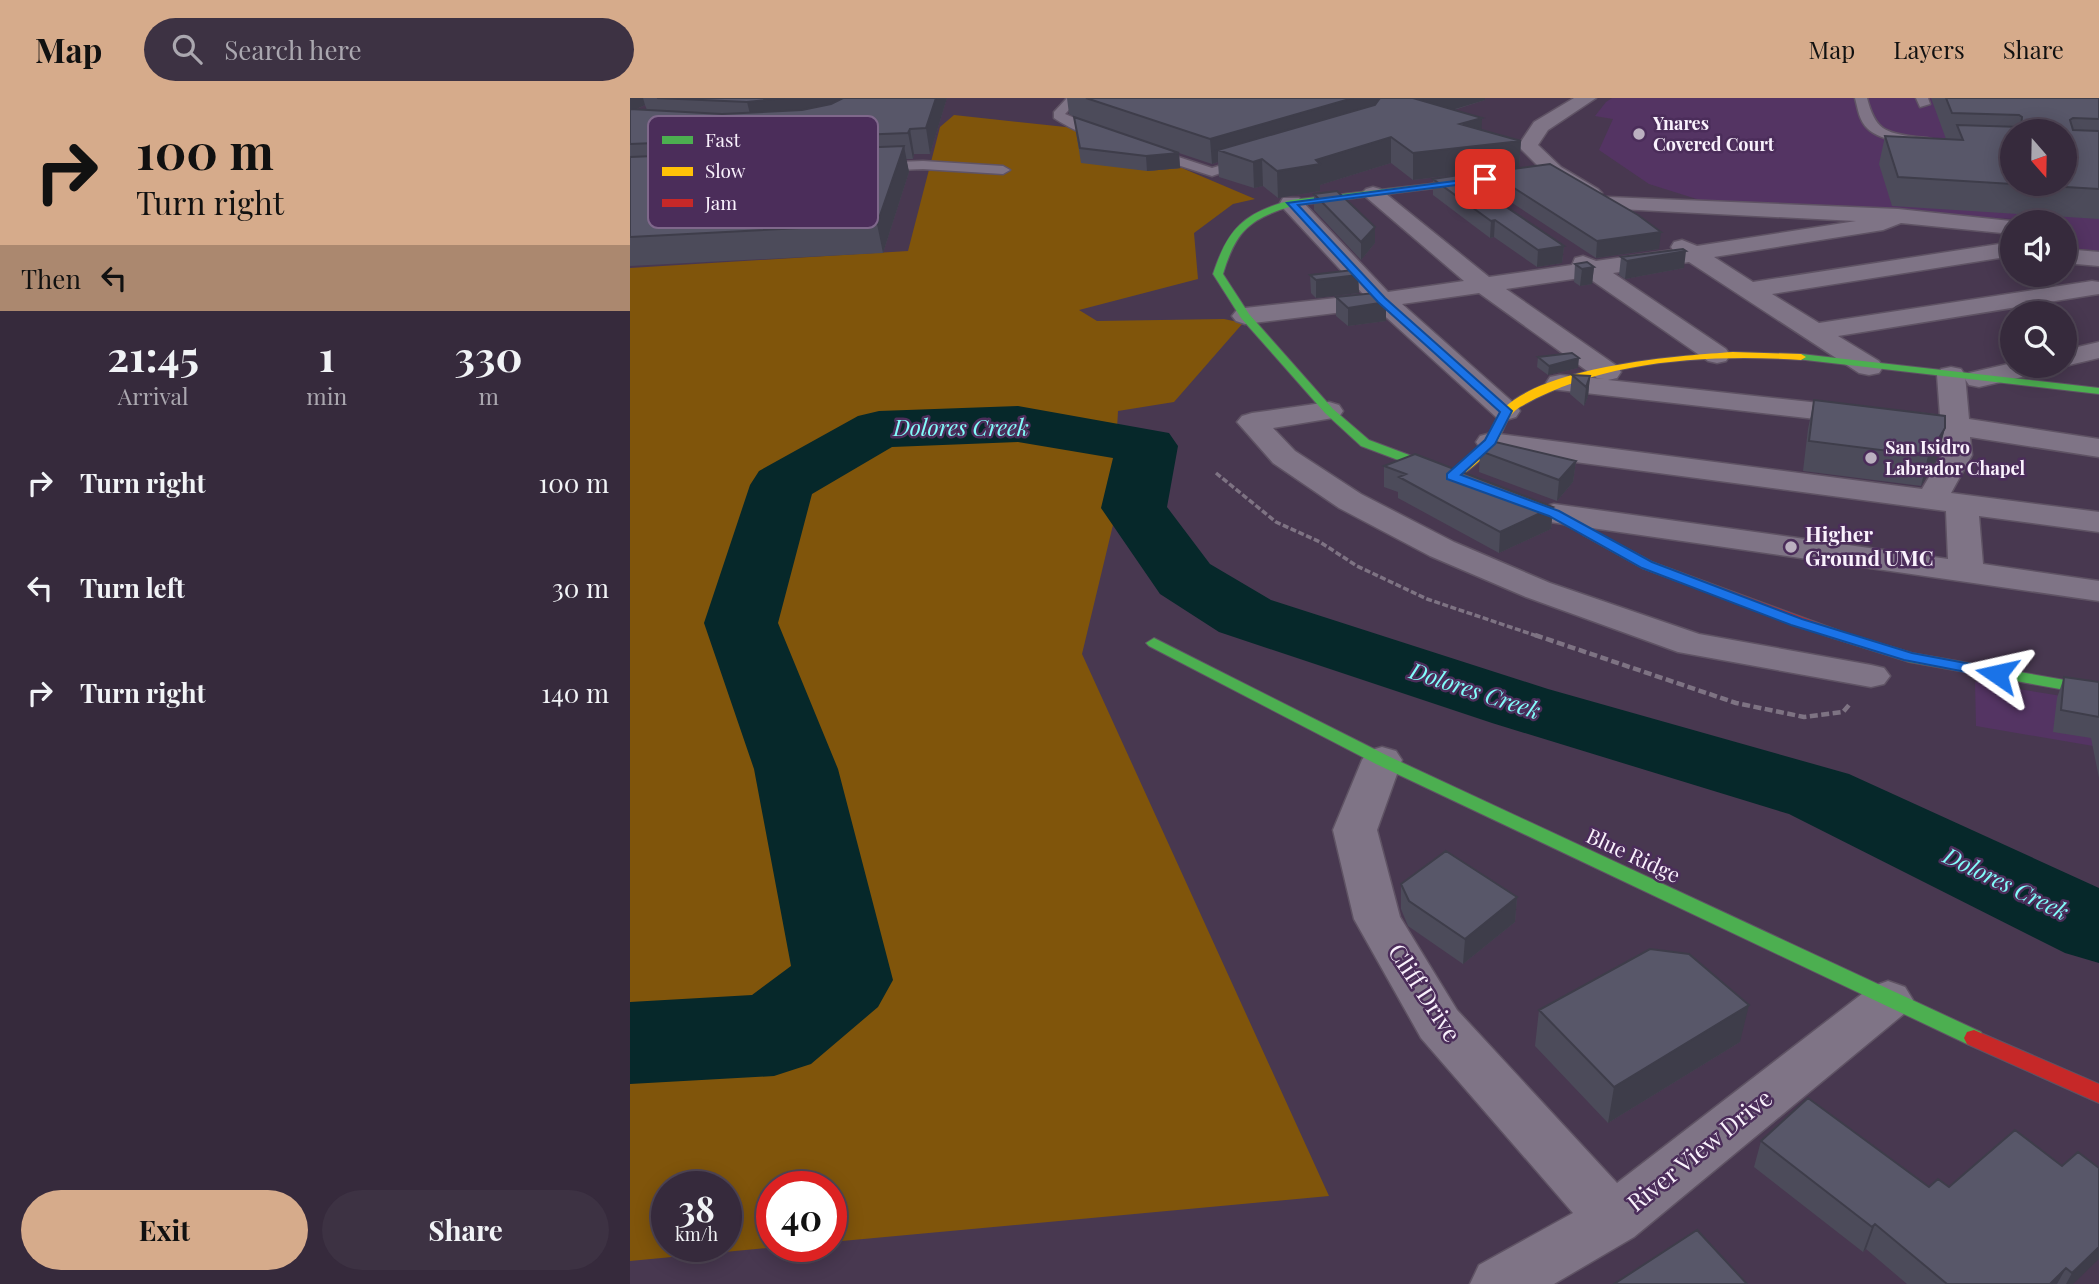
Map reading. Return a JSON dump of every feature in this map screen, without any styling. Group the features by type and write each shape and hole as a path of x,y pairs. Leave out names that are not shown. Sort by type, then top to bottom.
{"street":[{"path":"1587,98 1541,126 1528,146 1554,171 1693,254 1869,366"},
{"path":"1554,171 1291,203 1272,208 1238,224 1226,244 1219,274 1245,316 1329,411 1366,443 1554,514 1647,565 1797,622 1909,657 2099,691"},
{"path":"1462,182 1495,204"},
{"path":"1373,193 1484,285 1607,372"},
{"path":"1291,203 1381,300 1506,411"},
{"path":"1608,203 1898,216 2000,226"},
{"path":"1245,316 1381,300 1693,254 1883,223 1898,216"},
{"path":"1560,247 1717,355"},
{"path":"1750,290 2000,250"},
{"path":"2077,257 2099,259"},
{"path":"2077,274 2096,291"},
{"path":"1814,332 2096,291"},
{"path":"1767,353 1779,311"},
{"path":"2077,355 2099,350"},
{"path":"1452,476 1491,442 1506,411 1533,394 1560,383 1607,372 1717,355 1767,353 2099,391"},
{"path":"1965,377 2000,371"},
{"path":"1965,377 1954,426 1957,455 1950,496 1966,571"},
{"path":"1560,383 1954,426 2099,447"},
{"path":"1329,411 1252,422 1284,457 1350,500 1442,549 1538,590 1690,644 1871,677"},
{"path":"1491,442 1950,496 2099,522"},
{"path":"1554,514 2099,591"},
{"name":"Blue Ridge","path":"1154,643 1382,760 1888,1000 2099,1094"},
{"name":"Cliff Drive","path":"1382,760 1355,830 1377,919 1439,1024 1614,1219"},
{"name":"River View Drive","path":"1500,1284 1614,1219 1888,1000"}],"lane":[{"path":"1074,98 1058,115 1070,123 1212,172 1259,158"},
{"path":"1861,98 1867,120 1873,128 1908,139 1950,144"},
{"path":"878,167 923,165 1003,170"}],"shaded area":[{"path":"1612,98 2099,98 2099,251 2077,248 2077,210 2000,210 2000,218 1703,201 1649,184 1599,150 1613,119 1595,116"},
{"path":"954,115 1075,128 1147,171 1182,168 1255,199 1233,204 1194,233 1198,279 1079,310 1097,321 1224,319 1243,323 1174,402 1118,411 1117,429 1130,454 1082,654 1329,1196 847,1241 847,1171 756,1171 756,1249 742,1250 742,1171 651,1171 651,1259 630,1261 630,268 908,251 940,127"},
{"path":"1975,682 2099,702 2099,747 1976,726"}],"building":[{"path":"657,98 784,98 747,102"},
{"path":"843,98 936,98 926,128 910,129 908,133 878,134 878,116 648,116 648,143 630,144 630,109 722,114 802,110 831,104"},
{"path":"1086,98 1353,98 1210,139"},
{"path":"1380,98 1413,98 1482,118 1460,124 1521,141 1413,153 1391,137 1316,160 1320,164 1277,171 1262,159 1253,162 1218,150 1375,105"},
{"path":"1946,98 2099,98 2099,119 2022,119 2019,115 1952,113"},
{"path":"1074,117 1179,153 1146,156 1080,148"},
{"path":"1957,125 2000,126 2000,183 1898,177 1885,136 1963,140"},
{"path":"2077,130 2099,131 2099,189 2077,188"},
{"path":"904,146 878,221 878,147"},
{"path":"648,156 648,228 801,228 630,237 630,157"},
{"path":"1550,164 1638,215 1661,232 1597,241 1489,172"},
{"path":"1459,175 1564,246 1538,250 1495,220 1491,221 1433,179"},
{"path":"1337,191 1375,227 1361,242 1314,194"},
{"path":"1683,249 1686,251 1627,261 1621,257"},
{"path":"1587,262 1594,267 1582,269 1575,264"},
{"path":"1353,270 1358,275 1316,280 1310,275"},
{"path":"1375,293 1386,302 1348,308 1336,297"},
{"path":"1572,353 1579,358 1549,366 1538,357"},
{"path":"1572,375 1590,376 1586,387"},
{"path":"1814,400 1945,416 1945,428 1928,456 1809,441"},
{"path":"1491,441 1576,461 1559,480 1480,451"},
{"path":"1415,454 1553,507 1500,532 1399,477 1406,474 1384,466"},
{"path":"2064,677 2099,682 2099,717 2061,710"},
{"path":"1446,851 1517,897 1465,939 1409,901 1401,884"},
{"path":"1650,949 1689,954 1749,1005 1614,1087 1539,1010"},
{"path":"1808,1098 1929,1187 1938,1179 1949,1187 2015,1130 2062,1166 2078,1152 2099,1168 2099,1247 2072,1273 2066,1268 2050,1284 1947,1284 1875,1224 1872,1227 1761,1141"},
{"path":"1697,1230 1747,1284 1614,1284"}],"waterway":[{"name":"Dolores Creek","path":"630,1043 774,1035 843,980 796,769 741,623 782,485 879,429 1018,424 1147,446 1134,508 1185,579 1245,616 1520,706 1819,794 2099,928"}],"traffic: fast":[{"path":"1540,173 1291,203 1275,208 1251,219 1234,234 1218,274 1245,316 1329,411 1365,443 1554,514 1588,532"},
{"path":"1801,357 2099,391"},
{"path":"1835,634 1909,657 2099,691"},
{"path":"1154,643 1382,760 1974,1038"}],"traffic: slow":[{"path":"1452,476 1488,445 1504,415 1511,408 1537,393 1571,380 1609,370 1693,358 1733,355 1801,357"}],"traffic: jam":[{"path":"1588,532 1647,565 1835,634"},
{"path":"1974,1038 2099,1094"}],"place":[{"name":"Ynares Covered Court","path":"1639,134"},
{"name":"San Isidro Labrador Chapel","path":"1871,458"},
{"name":"Higher Ground UMC","path":"1791,547"}],"route":[{"path":"1485,179 1291,203 1381,300 1506,411 1491,442 1452,476 1554,514 1647,565 1797,622 1909,657 1997,674"}]}
